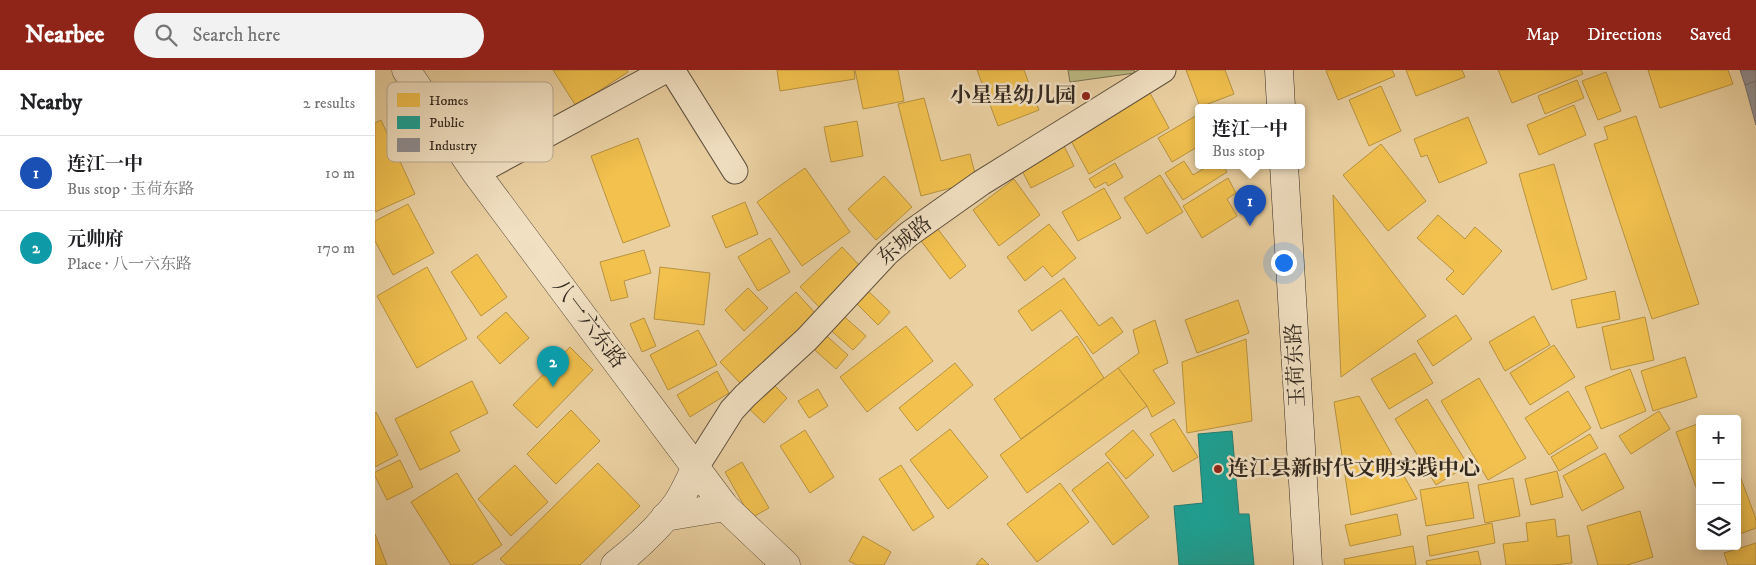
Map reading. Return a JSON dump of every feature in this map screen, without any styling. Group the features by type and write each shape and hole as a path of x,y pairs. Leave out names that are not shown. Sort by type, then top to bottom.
{"street":[{"name":"八一六东路","path":"406,70 414,82"},
{"path":"553,131 665,70"},
{"path":"672,70 735,171"},
{"name":"东城路","path":"696,467 732,410 807,339 887,253 909,234 981,182 1163,70"},
{"path":"1279,70 1281,104"},
{"name":"八一六东路","path":"469,162 725,507 786,565"},
{"path":"476,173 496,162"},
{"name":"玉荷东路","path":"1284,169 1308,565"},
{"path":"615,565 627,556 665,517 678,501 696,467"},
{"path":"665,517 725,507"}],"shaded area":[{"path":"1068,70 1134,70 1135,73 1070,82"}],"building: Homes":[{"path":"553,70 627,70 628,72 576,106"},
{"path":"777,70 854,70 855,79 780,91"},
{"path":"855,70 898,70 904,101 863,109"},
{"path":"977,70 1024,70 1039,110 998,126"},
{"path":"1186,70 1225,70 1234,94 1208,104 1199,104"},
{"path":"1392,70 1395,76 1338,100 1326,71"},
{"path":"1406,70 1462,70 1465,77 1416,96"},
{"path":"1498,70 1581,70 1583,74 1512,103"},
{"path":"1648,70 1728,70 1733,84 1660,108"},
{"path":"1606,72 1621,111 1598,120 1582,81"},
{"path":"1577,80 1584,98 1545,114 1538,96"},
{"path":"1381,86 1401,131 1369,146 1349,100"},
{"path":"1150,93 1169,128 1089,174 1070,139"},
{"path":"924,98 941,161 970,154 977,181 921,196 898,104"},
{"path":"1574,105 1586,135 1539,155 1527,125"},
{"path":"1195,116 1195,148 1172,162 1158,138"},
{"path":"1636,116 1699,304 1652,319 1594,144 1608,139 1604,127"},
{"path":"1468,117 1487,163 1439,183 1427,155 1421,157 1414,139"},
{"path":"381,120 387,133 387,162 400,162 415,194 375,212 375,123"},
{"path":"857,121 863,156 831,162 824,127"},
{"path":"638,138 670,226 623,243 591,156"},
{"path":"1063,144 1074,166 1031,188 1020,167"},
{"path":"1381,144 1426,201 1388,231 1343,175"},
{"path":"1184,161 1193,175 1203,169 1225,169 1227,172 1183,200 1165,173"},
{"path":"1115,163 1123,177 1108,186 1106,182 1095,188 1089,179"},
{"path":"1554,164 1587,279 1552,290 1519,174"},
{"path":"805,168 850,232 802,266 757,202"},
{"path":"1160,175 1183,212 1147,234 1124,198"},
{"path":"884,176 912,207 876,240 848,209"},
{"path":"1228,178 1236,193 1227,199 1237,216 1202,238 1183,206"},
{"path":"1014,179 1040,215 999,246 973,210"},
{"path":"1104,188 1121,218 1078,241 1062,212"},
{"path":"1333,195 1426,316 1341,377"},
{"path":"745,202 758,234 726,248 712,216"},
{"path":"408,204 434,253 393,275 375,241 375,221"},
{"path":"1438,215 1465,239 1475,227 1502,251 1463,295 1446,279 1454,271 1417,238"},
{"path":"934,224 966,266 950,279 918,237"},
{"path":"1049,224 1076,258 1052,277 1043,266 1025,281 1007,257"},
{"path":"770,238 790,272 758,291 738,257"},
{"path":"842,247 863,269 821,309 800,287"},
{"path":"644,250 651,273 624,281 628,297 611,301 600,262"},
{"path":"477,254 507,297 481,316 451,272"},
{"path":"427,267 467,339 417,368 377,296"},
{"path":"660,267 710,273 704,325 654,319"},
{"path":"1064,278 1099,326 1112,317 1123,332 1093,354 1061,310 1032,331 1018,311"},
{"path":"864,287 890,312 878,325 852,299"},
{"path":"748,288 768,308 744,331 725,310"},
{"path":"1615,291 1620,319 1577,328 1571,300"},
{"path":"796,292 816,314 741,384 720,362"},
{"path":"1238,300 1249,333 1197,353 1185,320"},
{"path":"506,312 529,338 500,364 477,337"},
{"path":"839,312 866,336 853,350 826,326"},
{"path":"1456,315 1472,339 1433,366 1417,341"},
{"path":"1534,316 1550,345 1505,371 1489,342"},
{"path":"1645,317 1654,360 1611,370 1602,327"},
{"path":"644,318 656,346 642,352 630,324"},
{"path":"1155,320 1168,363 1153,370 1175,403 1152,417 1147,406 1118,368 1139,353 1133,330"},
{"path":"906,326 933,361 867,412 840,377"},
{"path":"698,330 717,365 668,390 650,355"},
{"path":"820,330 848,355 836,369 808,344"},
{"path":"1077,336 1104,378 1021,439 994,399"},
{"path":"1246,339 1252,421 1187,433 1182,362"},
{"path":"1554,345 1575,377 1530,405 1510,373"},
{"path":"570,347 593,370 537,428 513,405"},
{"path":"1415,353 1433,383 1389,409 1371,379"},
{"path":"1685,357 1697,397 1653,411 1641,371"},
{"path":"955,363 973,385 917,431 899,408"},
{"path":"1118,368 1147,406 1027,493 1000,455"},
{"path":"1630,369 1646,411 1601,429 1585,387"},
{"path":"717,371 729,393 690,417 677,395"},
{"path":"1479,378 1526,458 1488,480 1441,401"},
{"path":"769,380 787,398 764,423 745,405"},
{"path":"472,381 488,413 450,432 460,451 420,470 395,419"},
{"path":"818,389 828,406 809,418 798,401"},
{"path":"1568,391 1591,428 1549,455 1525,418"},
{"path":"1359,396 1417,499 1351,515 1334,402"},
{"path":"1427,399 1468,465 1436,485 1395,419"},
{"path":"571,410 600,441 556,484 527,454"},
{"path":"1659,411 1670,429 1631,454 1619,436"},
{"path":"375,413 398,455 375,467"},
{"path":"1174,419 1198,457 1173,472 1150,434"},
{"path":"1696,424 1696,487 1676,432"},
{"path":"950,429 988,477 948,509 910,460"},
{"path":"805,430 834,477 810,493 780,446"},
{"path":"1133,430 1154,455 1126,479 1105,454"},
{"path":"1590,434 1598,448 1559,471 1551,457"},
{"path":"1605,453 1624,488 1582,511 1563,476"},
{"path":"400,460 413,487 387,500 375,476 375,472"},
{"path":"742,462 769,508 751,518 725,472"},
{"path":"1108,462 1149,517 1113,545 1072,490"},
{"path":"598,463 640,506 580,565 507,565 500,559"},
{"path":"515,465 548,502 511,536 478,499"},
{"path":"901,465 934,517 913,531 879,479"},
{"path":"1557,471 1563,497 1531,505 1525,479"},
{"path":"457,473 502,545 472,565 451,565 411,502"},
{"path":"1513,478 1520,516 1485,523 1478,485"},
{"path":"1741,479 1756,519 1756,528 1741,534"},
{"path":"1468,482 1474,518 1426,526 1420,490"},
{"path":"1060,483 1089,522 1037,562 1007,524"},
{"path":"1640,511 1653,557 1627,565 1598,565 1587,526"},
{"path":"1397,514 1401,535 1350,546 1345,525"},
{"path":"1555,519 1557,537 1569,535 1572,563 1506,565 1503,544 1528,541 1526,523"},
{"path":"1492,523 1495,543 1430,556 1427,536"},
{"path":"375,534 387,565 375,565"},
{"path":"863,536 891,552 884,565 857,565 849,561"},
{"path":"1756,543 1756,565 1728,565 1724,553 1741,550 1741,548"},
{"path":"1413,546 1416,565 1345,565 1344,559"},
{"path":"1478,551 1481,565 1427,565 1426,561"},
{"path":"982,558 989,565 976,565"}],"building: Public":[{"name":"连江县新时代文明实践中心","path":"1232,431 1239,514 1249,514 1254,565 1179,565 1174,506 1203,503 1198,434"}],"building: Industry":[{"path":"1740,70 1756,70 1756,81 1745,85"},
{"path":"1756,81 1756,125 1745,85"}],"place":[{"name":"小星星幼儿园","path":"1086,96"},
{"name":"连江一中","path":"1250,226"},
{"name":"元帅府","path":"553,387"},
{"name":"连江县新时代文明实践中心","path":"1218,469"}]}
